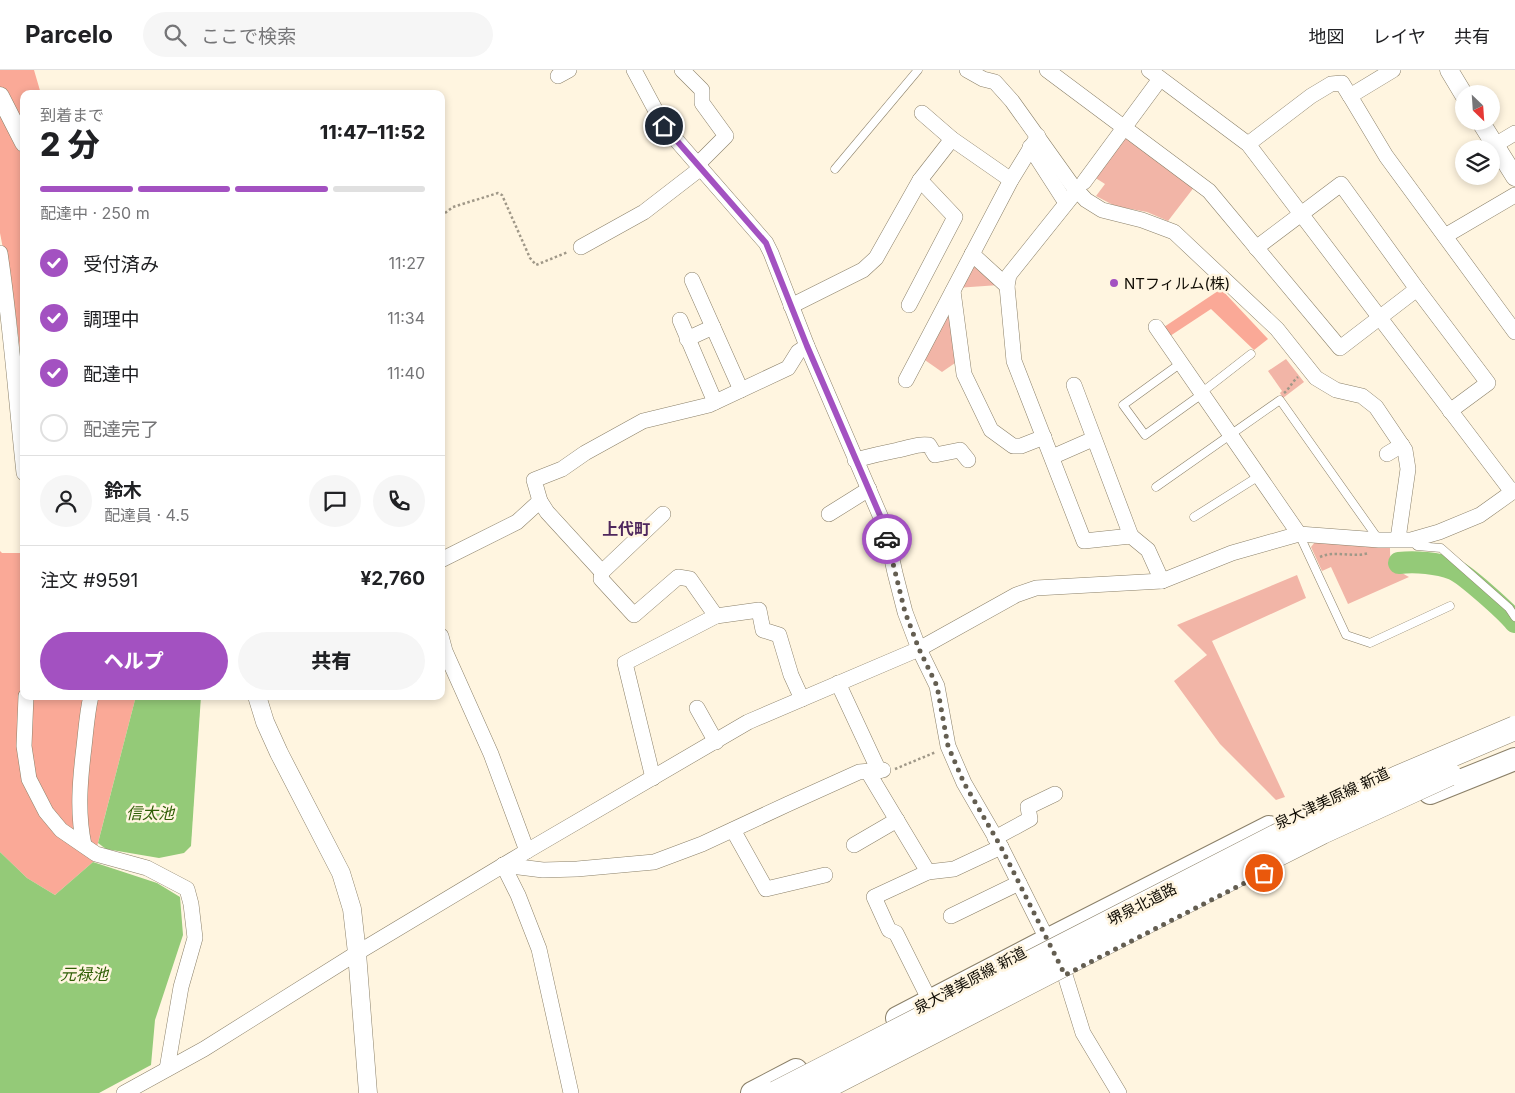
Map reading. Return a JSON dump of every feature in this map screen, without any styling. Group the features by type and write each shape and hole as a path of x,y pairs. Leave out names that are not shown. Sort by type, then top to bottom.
{"highway":[{"name":"堺泉北道路","path":"776,1093 1110,920 1318,815 1406,774 1515,728"},
{"name":"堺泉北道路","path":"814,1093 1322,832 1404,793 1515,746"}],"main road":[{"name":"泉大津美原線 新道","path":"752,1093 1235,844 1334,796 1515,717"},
{"path":"838,1093 1248,881 1349,831 1450,784 1515,759"}],"street":[{"path":"582,247 644,212 699,166 726,136 702,103 702,90 682,70"},
{"path":"967,70 983,79 995,82 1012,101 1066,203"},
{"path":"1046,70 1209,191 1340,348 1416,289"},
{"path":"1350,96 1393,70"},
{"path":"1448,70 1458,85"},
{"path":"636,71 664,126 766,243 807,346 885,527 894,574 905,612 919,649 937,686 948,746 964,783 998,842 1065,975 1083,1033 1119,1093"},
{"path":"124,1093 204,1049 502,866 748,722 919,649 1016,595 1036,588 1162,581 1232,553 1299,534 1404,540 1439,532 1480,514 1514,491 1450,411 1248,144 1154,74 1125,129 1009,275 1007,286 1014,360 1084,541 1131,536"},
{"path":"1248,144 1311,96 1331,84 1342,84 1386,156 1515,332"},
{"path":"0,96 20,135"},
{"path":"922,113 952,139 1011,180"},
{"path":"1500,142 1515,133"},
{"path":"791,306 863,270 876,258 920,180 952,139"},
{"path":"906,380 1011,180 1034,142"},
{"path":"1034,142 1080,186 1086,200 1102,210 1142,220 1174,232 1277,330 1316,378 1336,390 1362,396 1376,407 1405,450 1408,469 1404,540"},
{"path":"1500,153 1515,177"},
{"path":"910,305 955,217 920,180"},
{"path":"1256,248 1341,184 1416,289 1488,383 1450,411"},
{"path":"1445,236 1515,195"},
{"path":"0,253 13,351 20,434"},
{"path":"972,254 1007,286"},
{"path":"692,280 741,390"},
{"path":"952,291 964,374 991,430 1012,446 1022,446 1044,437"},
{"path":"680,320 715,402"},
{"path":"688,338 713,327"},
{"path":"1156,327 1299,534"},
{"path":"602,572 547,512 540,501 534,480 562,469 585,453 643,421 715,402 788,368 798,352 807,346"},
{"path":"1074,385 1131,536 1148,550 1162,581"},
{"path":"1052,457 1093,439"},
{"path":"855,460 919,444 929,445 935,455 960,450 968,460"},
{"path":"1387,454 1402,445"},
{"path":"829,514 869,489"},
{"path":"445,558 517,522 540,501"},
{"path":"663,514 602,572 601,579 634,615 678,577 690,579 716,616"},
{"path":"653,778 625,663 716,616 759,610 762,630 779,635 791,675 802,699"},
{"path":"445,651 491,754 527,851"},
{"path":"838,683 897,820 928,872"},
{"path":"26,700 24,746 29,779 46,812 61,830 96,854 147,868 187,889 191,904 195,938 181,987 167,1069"},
{"path":"84,845 80,826 80,781 90,700"},
{"path":"258,700 265,722 279,754 341,873 352,909 358,953 368,1093"},
{"path":"697,708 716,742"},
{"path":"502,866 543,870 654,862 702,844 859,772 877,771"},
{"path":"930,1001 896,933 889,930 874,897 928,872 954,869 998,842 1030,819 1028,807 1055,794"},
{"path":"854,845 897,820"},
{"path":"733,830 766,889 825,875"},
{"path":"502,866 518,895 539,948 571,1093"},
{"path":"951,916 1019,883"}],"lane":[{"path":"835,169 918,70"},
{"path":"1181,363 1123,405 1145,435 1251,354"},
{"path":"1156,487 1280,400 1379,540"},
{"path":"1194,517 1258,476"},
{"path":"1299,534 1346,635 1370,643 1450,606"},
{"path":"1404,540 1418,546 1441,548 1509,608 1515,617"}],"path":[{"path":"445,213 453,207 498,193 502,195 530,258 536,265 582,247"},
{"path":"1292,381 1301,375"},
{"path":"1317,559 1327,554 1360,556"},
{"path":"877,771 892,770 948,746"}],"shaded area":[{"path":"0,70 34,70 40,90 20,90 20,348 0,233"},
{"path":"1123,138 1129,138 1195,186 1168,221 1147,212 1115,206 1096,196 1105,184 1094,177"},
{"path":"973,258 999,285 956,288"},
{"path":"1221,289 1268,339 1254,350 1211,309 1167,338 1161,329"},
{"path":"944,316 951,317 955,363 942,372 922,358"},
{"path":"1286,359 1304,382 1283,398 1280,393 1282,391 1268,371"},
{"path":"1315,542 1390,546 1391,562 1398,571 1409,577 1348,604 1331,567 1322,571 1311,547"},
{"path":"0,551 2,553 20,553 20,700 135,700 93,862 55,895 27,878 0,852"},
{"path":"1297,575 1306,598 1212,641 1285,797 1276,800 1220,744 1174,681 1207,655 1177,625"}],"water":[{"name":"信太池","path":"135,700 201,700 191,846 184,853 159,858 106,849 98,843"},
{"name":"元禄池","path":"0,852 27,878 55,895 93,862 157,883 180,897 183,935 155,1020 151,1065 99,1093 0,1093"}],"waterway":[{"path":"1399,563 1412,562 1440,565 1459,572 1485,593 1515,622"}],"way so far":[{"path":"887,539 894,574 905,612 919,649 937,686 948,746 964,783 1001,847 1065,975 1264,873"}],"place":[{"name":"NTフィルム(株)","path":"1114,283"}],"district":[{"name":"上代町","path":"626,529"}],"route":[{"path":"664,126 766,243 807,346 885,527 887,539"}]}
